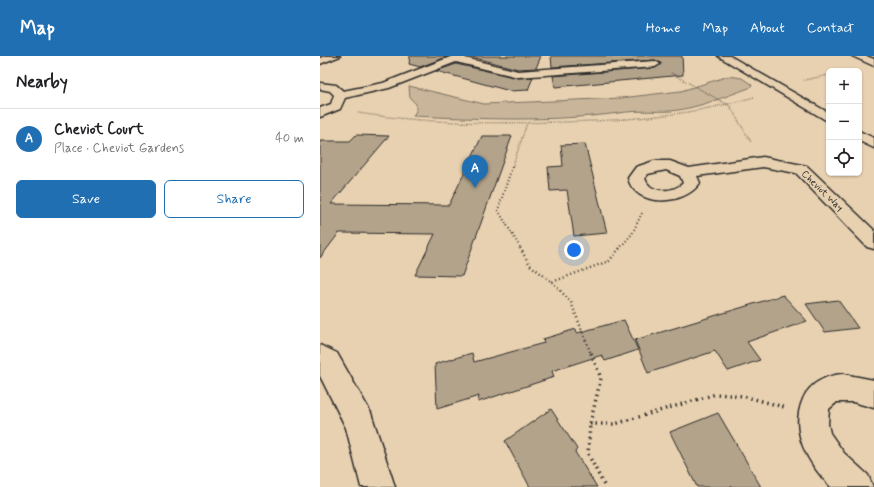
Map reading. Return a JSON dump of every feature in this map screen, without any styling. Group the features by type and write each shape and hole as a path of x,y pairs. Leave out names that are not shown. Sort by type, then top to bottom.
{"street":[{"path":"320,61 335,56"},
{"path":"646,56 655,64"},
{"path":"723,56 826,116"},
{"path":"857,56 874,63"},
{"path":"340,95 385,86 409,78 459,57 518,74 655,64"},
{"path":"584,70 584,65 600,59"},
{"path":"320,86 332,87 339,92 340,95"},
{"path":"320,113 336,106 340,95"},
{"path":"862,137 874,144"},
{"name":"Cheviot Way","path":"652,192 638,183 639,173 650,166 669,166 687,173 763,162 801,169 874,242"},
{"path":"652,192 664,195 684,192 692,183 687,173"},
{"path":"320,357 327,362 360,424 378,487"},
{"path":"856,487 835,468 820,448 814,432 812,414 820,396 833,389 855,388 874,394"}],"path":[{"path":"655,64 730,106 763,162"},
{"path":"372,116 410,121 527,123 654,118 730,106 794,82 826,76"},
{"path":"527,123 498,210 530,265 552,282 571,302 601,378 590,424 588,454 605,487"},
{"path":"552,282 609,261 632,234 652,192"},
{"path":"590,424 614,424 716,394 743,396 812,414"}],"shaded area":[{"path":"729,76 742,78 752,85 749,88 701,105 681,110 542,119 490,119 413,116 416,111 416,104 410,98 409,86 484,104 621,98 681,91"}],"building":[{"path":"410,56 449,56 420,67 409,64"},
{"path":"468,56 541,56 536,68 518,69"},
{"path":"551,56 682,56 683,75 555,87 553,76 655,68 661,63 655,60 552,67"},
{"path":"456,64 518,78 533,77 528,90 510,91 436,71"},
{"path":"356,135 389,136 331,204 449,205 482,136 512,136 462,276 415,275 435,234 339,233 320,258 320,141 350,141"},
{"path":"585,144 607,233 574,236 567,190 550,191 548,167 563,166 561,145"},
{"path":"783,295 807,321 747,342 760,360 728,371 715,351 648,373 635,340"},
{"path":"838,300 858,328 825,332 806,304"},
{"path":"624,320 638,350 605,361 602,355 552,371 554,377 478,402 479,396 437,409 435,364 472,353 474,362 544,343 543,339 576,329 577,333"},
{"path":"551,409 577,449 575,452 597,487 530,487 505,441"},
{"path":"718,413 761,487 697,487 670,432"}],"place":[{"name":"Cheviot Court","path":"475,188"}]}
